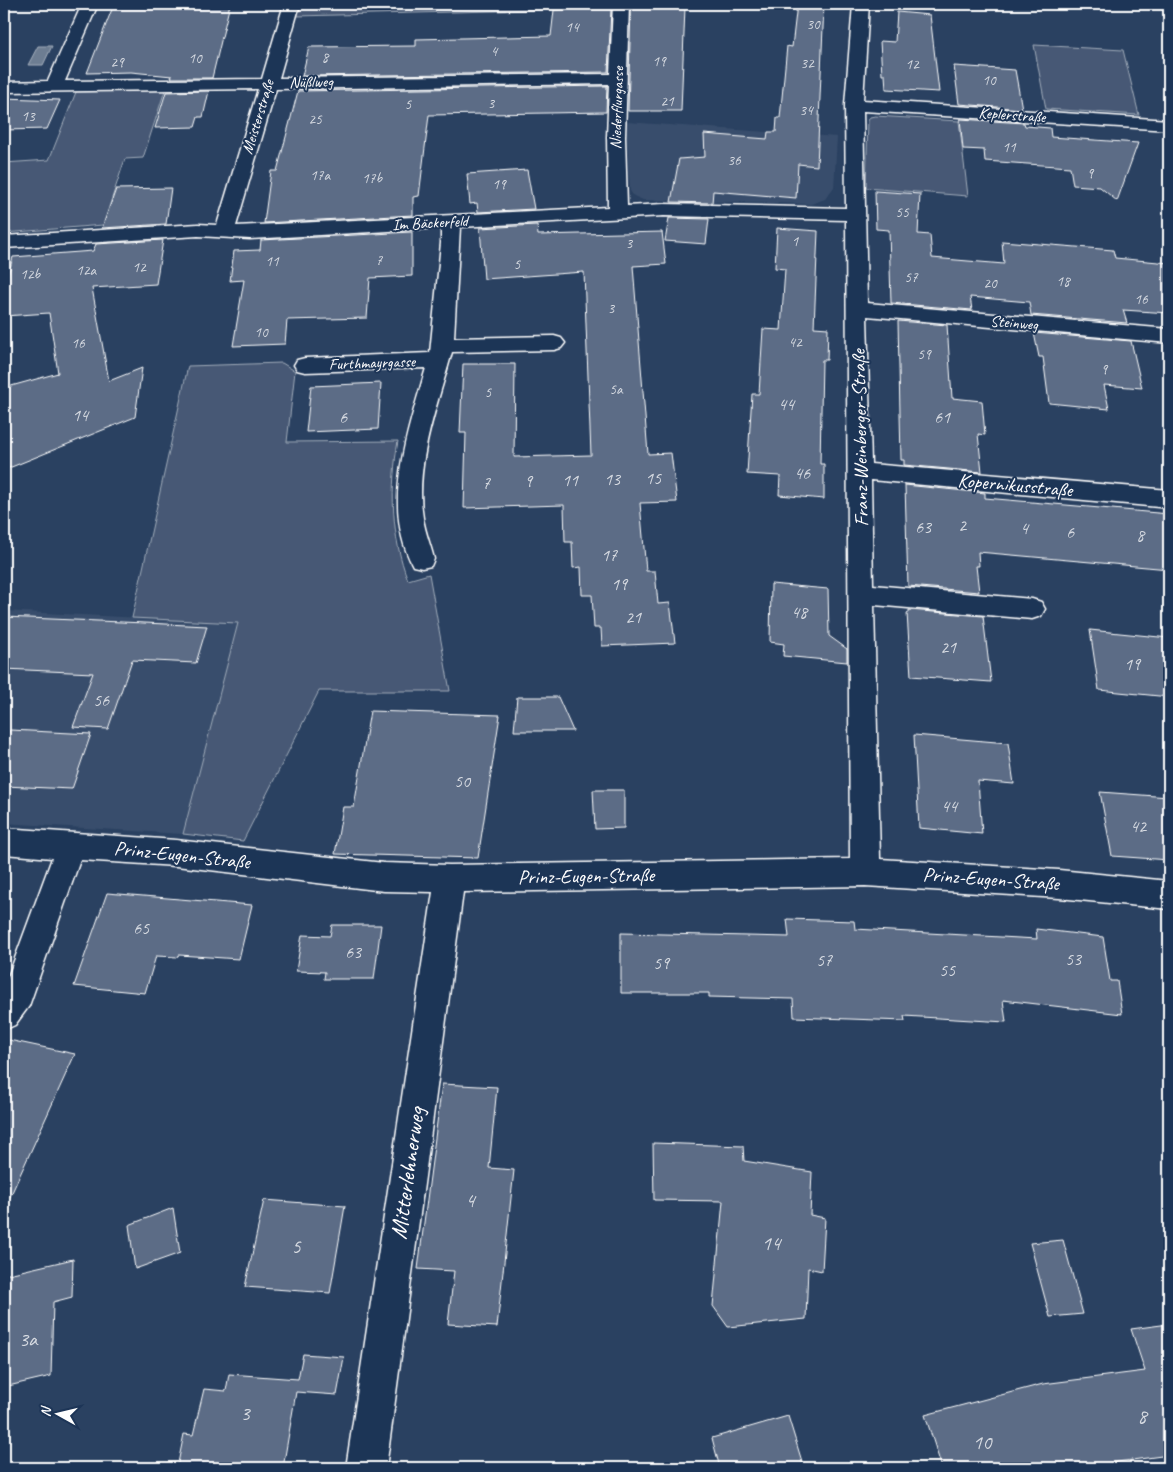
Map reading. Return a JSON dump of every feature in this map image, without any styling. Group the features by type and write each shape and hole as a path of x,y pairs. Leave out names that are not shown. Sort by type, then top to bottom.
{"street":[{"path":"54,86 90,4"},
{"name":"Meisterstraße","path":"225,231 292,4"},
{"name":"Niederflurgasse","path":"618,212 616,137 621,4"},
{"name":"Franz-Weinberger-Straße","path":"861,4 854,105 865,872"},
{"name":"Nüßlweg","path":"4,87 618,78"},
{"name":"Keplerstraße","path":"854,105 1169,125"},
{"name":"Im Bäckerfeld","path":"4,242 192,230 250,233 618,212 714,210 856,214"},
{"name":"Furthmayrgasse","path":"422,559 411,518 410,489 415,446 441,353 451,243 450,223"},
{"name":"Steinweg","path":"858,309 1169,336"},
{"name":"Furthmayrgasse","path":"305,365 554,343"},
{"name":"Kopernikusstraße","path":"860,471 1169,499"},
{"path":"861,594 1032,609"},
{"name":"Prinz-Eugen-Straße","path":"4,841 71,844 176,853 348,873 450,879 865,872 1059,884 1169,895"},
{"path":"4,1014 18,995 71,844"},
{"name":"Mitterlehnerweg","path":"366,1468 450,879"}],"shaded area":[{"path":"302,4 612,4 612,8 297,16"},
{"path":"1034,45 1123,50 1139,115 1046,109"},
{"path":"38,46 52,46 43,65 28,65"},
{"path":"165,90 143,158 125,159 103,225 4,233 4,163 49,160 76,92"},
{"path":"870,117 959,121 968,196 866,188 868,121"},
{"path":"626,122 837,137 834,187 825,199 811,204 643,200 634,196 630,191"},
{"path":"282,363 295,371 287,442 398,441 393,493 398,546 408,580 429,574 450,691 319,691 243,841 183,834 238,623 132,618 188,366"},
{"path":"4,611 238,623 183,834 4,823"}],"building":[{"path":"114,4 230,4 212,78 171,78 172,76 131,72 87,73"},
{"path":"797,4 824,4 817,166 798,164 796,198 713,191 712,203 671,202 679,159 705,157 704,134 767,139 768,132 776,132 777,118 780,118 787,46 792,47"},
{"path":"685,7 681,111 628,111 631,8"},
{"path":"611,9 608,72 302,76 309,47 416,46 416,39 551,36 554,10"},
{"path":"897,12 930,15 939,92 886,89 885,75 882,75 880,41 895,42"},
{"path":"954,66 1015,70 1022,109 959,104"},
{"path":"607,86 606,112 429,115 419,196 413,197 413,215 264,223 271,171 277,171 298,91"},
{"path":"209,91 203,117 198,117 195,127 155,128 166,92"},
{"path":"4,98 60,100 47,129 4,130"},
{"path":"960,119 1024,123 1025,126 1050,128 1051,137 1138,143 1117,201 1100,187 1073,185 1070,167 985,161 984,150 963,149"},
{"path":"527,170 534,209 478,212 477,203 470,204 467,174"},
{"path":"171,188 166,224 102,228 116,189"},
{"path":"875,191 920,194 918,234 930,235 932,258 1004,264 1002,241 1113,250 1115,258 1169,263 1169,313 1123,310 1127,323 1031,315 1029,302 970,297 972,310 891,303 889,230 876,229"},
{"path":"669,218 709,219 706,244 665,241"},
{"path":"537,225 538,235 662,232 666,264 633,266 648,454 671,453 677,502 640,503 646,571 655,571 658,604 670,603 675,643 602,646 601,628 594,628 592,595 582,595 581,567 573,568 572,542 565,542 564,505 464,508 466,433 460,433 463,364 515,364 514,457 591,455 584,272 484,279 480,228"},
{"path":"777,228 818,231 814,327 828,328 827,360 822,360 820,464 824,464 824,499 779,495 780,476 747,474 752,394 759,394 763,329 781,330 785,269 775,268"},
{"path":"412,232 412,276 370,278 367,318 287,320 285,344 233,346 244,280 230,281 234,251 260,250 261,240"},
{"path":"163,240 156,284 92,288 109,381 142,368 135,417 4,470 4,388 58,373 49,313 4,316 4,290 13,257 93,251 96,244"},
{"path":"898,321 947,325 952,398 982,401 985,435 978,434 982,472 904,465 904,460 901,460"},
{"path":"1034,333 1131,341 1142,388 1104,385 1109,409 1049,403 1043,357 1039,357"},
{"path":"381,383 378,429 306,432 311,386"},
{"path":"905,485 985,493 985,498 1169,514 1169,569 978,552 979,566 976,566 979,592 908,586"},
{"path":"771,584 828,589 829,636 847,649 847,662 783,656 784,644 770,642"},
{"path":"909,610 983,616 991,682 911,676 907,613 909,613"},
{"path":"4,617 207,626 196,663 132,660 108,729 73,727 93,673 4,669"},
{"path":"1090,630 1169,638 1169,697 1099,690"},
{"path":"517,697 558,697 573,731 514,731"},
{"path":"370,711 500,715 478,858 335,854 343,807 354,807"},
{"path":"10,730 91,734 72,789 4,786 4,744"},
{"path":"914,735 1008,743 1014,784 978,781 982,834 919,828"},
{"path":"593,790 624,790 624,828 595,829"},
{"path":"1100,792 1169,797 1169,860 1112,856"},
{"path":"107,893 252,905 239,959 179,955 178,957 156,956 145,993 74,986"},
{"path":"787,919 854,921 855,929 1037,939 1036,929 1103,937 1110,981 1117,981 1122,1014 1003,1000 1006,1022 904,1016 905,1021 794,1017 793,999 709,997 709,993 621,993 621,933 789,937"},
{"path":"332,925 381,925 374,979 324,979 325,972 296,971 302,935 330,936"},
{"path":"4,1039 75,1054 4,1210"},
{"path":"442,1084 497,1087 489,1168 514,1170 497,1327 448,1324 454,1271 418,1269"},
{"path":"653,1143 743,1146 744,1161 812,1172 810,1215 825,1218 822,1271 808,1268 806,1319 728,1327 713,1306 723,1201 654,1200"},
{"path":"264,1200 345,1206 330,1293 245,1287"},
{"path":"173,1208 180,1253 135,1269 129,1225"},
{"path":"1063,1240 1083,1314 1050,1317 1030,1243"},
{"path":"73,1259 72,1297 53,1302 51,1376 4,1387 4,1275"},
{"path":"1169,1324 1169,1455 1073,1468 942,1468 925,1415 1043,1384 1145,1371 1131,1329"},
{"path":"303,1354 344,1357 337,1395 296,1392 283,1468 177,1468 184,1434 193,1435 204,1389 226,1391 229,1374 298,1379"},
{"path":"788,1416 804,1468 720,1468 712,1438"}]}
